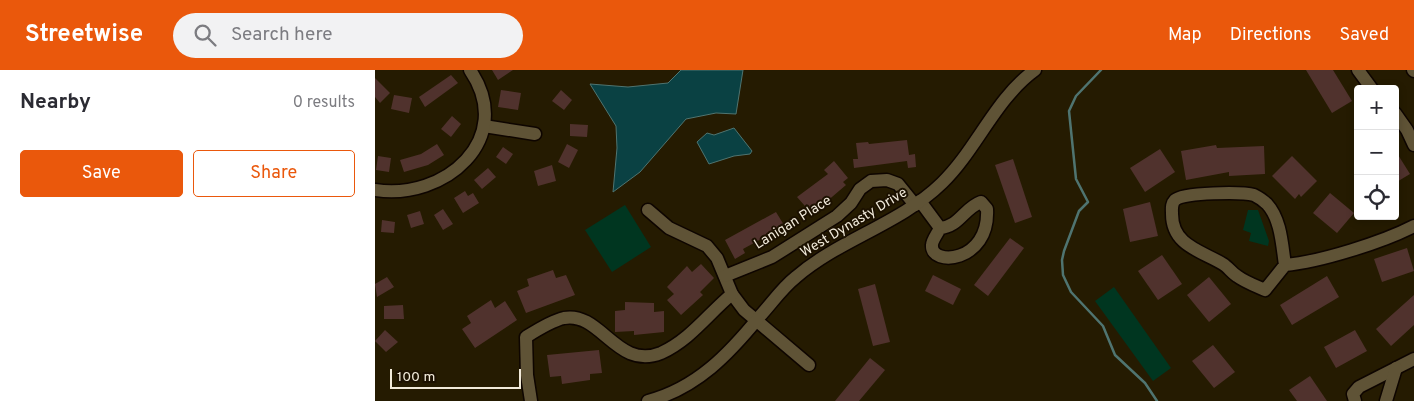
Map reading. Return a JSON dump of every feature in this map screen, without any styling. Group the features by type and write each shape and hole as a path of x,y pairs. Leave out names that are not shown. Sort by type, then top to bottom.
{"street":[{"path":"375,190 411,191 445,179 468,158 481,137 484,126 481,91 470,70"},
{"name":"West Dynasty Drive","path":"648,401 661,399 710,371 784,288 805,269 918,203 953,172 1006,98 1035,70"},
{"path":"1358,70 1369,85"},
{"path":"1399,119 1414,145"},
{"path":"484,126 535,134"},
{"name":"Lanigan Place","path":"725,276 772,257 837,216 851,203 860,189 871,181 887,180 898,184 918,203"},
{"path":"1285,265 1275,217 1265,202 1254,195 1199,195 1181,197 1171,207 1174,229 1181,240 1203,255 1224,264 1238,277 1265,290 1285,265 1301,264 1371,243 1414,226"},
{"path":"981,202 987,209 988,221 982,238 977,246 961,257 946,258 932,249 932,244 940,228 949,227 975,204 981,202"},
{"path":"918,203 940,228"},
{"path":"648,210 669,228 707,246 717,258 731,294 748,314 809,365"},
{"path":"531,401 527,376 526,337 538,330 563,318 575,318 585,321 616,346 628,352 651,356 676,344 697,329 731,294"},
{"path":"1355,401 1353,394 1359,387 1414,359"},
{"path":"1386,401 1396,368"}],"green space":[{"path":"625,205 651,247 612,272 585,230"},
{"path":"1248,210 1258,210 1269,241 1268,246 1249,241 1251,233 1243,230"},
{"path":"1114,287 1171,368 1153,381 1095,301"}],"water":[{"path":"681,70 743,70 736,114 716,113 686,119 640,172 613,192 617,148 616,126 590,84 628,87 668,83"},
{"path":"734,128 752,151 750,154 734,156 709,164 697,142 707,133 714,135"}],"building":[{"path":"492,70 513,70 498,80"},
{"path":"1306,70 1333,70 1352,101 1332,113"},
{"path":"451,75 458,83 425,107 419,97"},
{"path":"375,78 390,93 380,103 375,97"},
{"path":"501,90 521,93 518,110 498,107"},
{"path":"561,90 572,100 564,110 552,101"},
{"path":"394,95 412,98 409,113 391,109"},
{"path":"452,116 461,124 451,137 441,129"},
{"path":"570,124 588,125 587,137 570,136"},
{"path":"907,140 909,155 915,154 916,167 908,168 907,161 854,168 853,159 858,159 856,143 868,142 869,144"},
{"path":"437,144 444,155 428,165 404,172 400,160 421,154"},
{"path":"567,144 578,150 569,168 558,162"},
{"path":"1216,145 1217,148 1264,146 1265,174 1229,176 1229,172 1186,180 1181,151"},
{"path":"503,147 513,154 506,164 496,157"},
{"path":"1160,149 1175,172 1145,192 1130,168"},
{"path":"378,156 391,158 389,172 376,170"},
{"path":"1292,156 1317,181 1301,197 1299,194 1295,199 1272,176"},
{"path":"1399,156 1410,174 1399,181"},
{"path":"1013,159 1032,217 1015,223 995,165"},
{"path":"834,161 848,178 843,182 846,185 812,214 797,197 828,174 824,170"},
{"path":"552,165 556,181 538,186 534,171"},
{"path":"488,168 496,177 482,189 474,180"},
{"path":"465,191 468,196 473,193 479,203 463,213 454,198"},
{"path":"1330,193 1354,213 1337,233 1313,213"},
{"path":"1150,202 1158,236 1130,242 1123,209"},
{"path":"443,209 453,224 443,230 434,215"},
{"path":"420,211 424,224 411,228 407,215"},
{"path":"776,212 787,230 776,236 774,232 743,249 745,253 735,259 725,240"},
{"path":"382,220 395,222 394,233 381,232"},
{"path":"1010,238 1024,248 988,296 974,285"},
{"path":"1407,248 1414,271 1382,282 1374,259"},
{"path":"1162,255 1182,284 1158,300 1138,271"},
{"path":"701,264 714,278 700,292 703,295 681,315 667,300 674,294 667,287 687,266 692,272"},
{"path":"553,270 556,278 566,275 575,295 526,313 517,291 529,286 527,279"},
{"path":"933,275 961,289 953,305 925,291"},
{"path":"1327,276 1339,297 1292,325 1280,305"},
{"path":"387,277 394,287 377,297 375,284"},
{"path":"1209,277 1231,304 1209,322 1187,295"},
{"path":"875,284 890,342 873,346 858,289"},
{"path":"1414,295 1414,325 1391,346 1376,329"},
{"path":"491,300 495,308 505,301 517,320 475,348 462,329 471,323 467,316"},
{"path":"625,302 654,303 654,312 664,311 664,332 634,335 634,331 615,332 615,311 625,310"},
{"path":"403,305 404,319 384,319 384,306"},
{"path":"385,330 398,342 386,352 375,341"},
{"path":"1355,330 1367,351 1336,368 1324,347"},
{"path":"1213,345 1235,372 1214,388 1192,361"},
{"path":"599,350 602,373 590,374 590,380 562,384 561,376 550,377 547,355"},
{"path":"870,358 885,370 859,401 835,401"},
{"path":"1310,376 1327,401 1297,401 1289,390"}],"waterway":[{"path":"1101,70 1076,96 1069,111 1076,179 1088,202 1079,211 1064,251 1062,260 1063,275 1071,292 1103,326 1115,355 1145,383 1157,401"}]}
